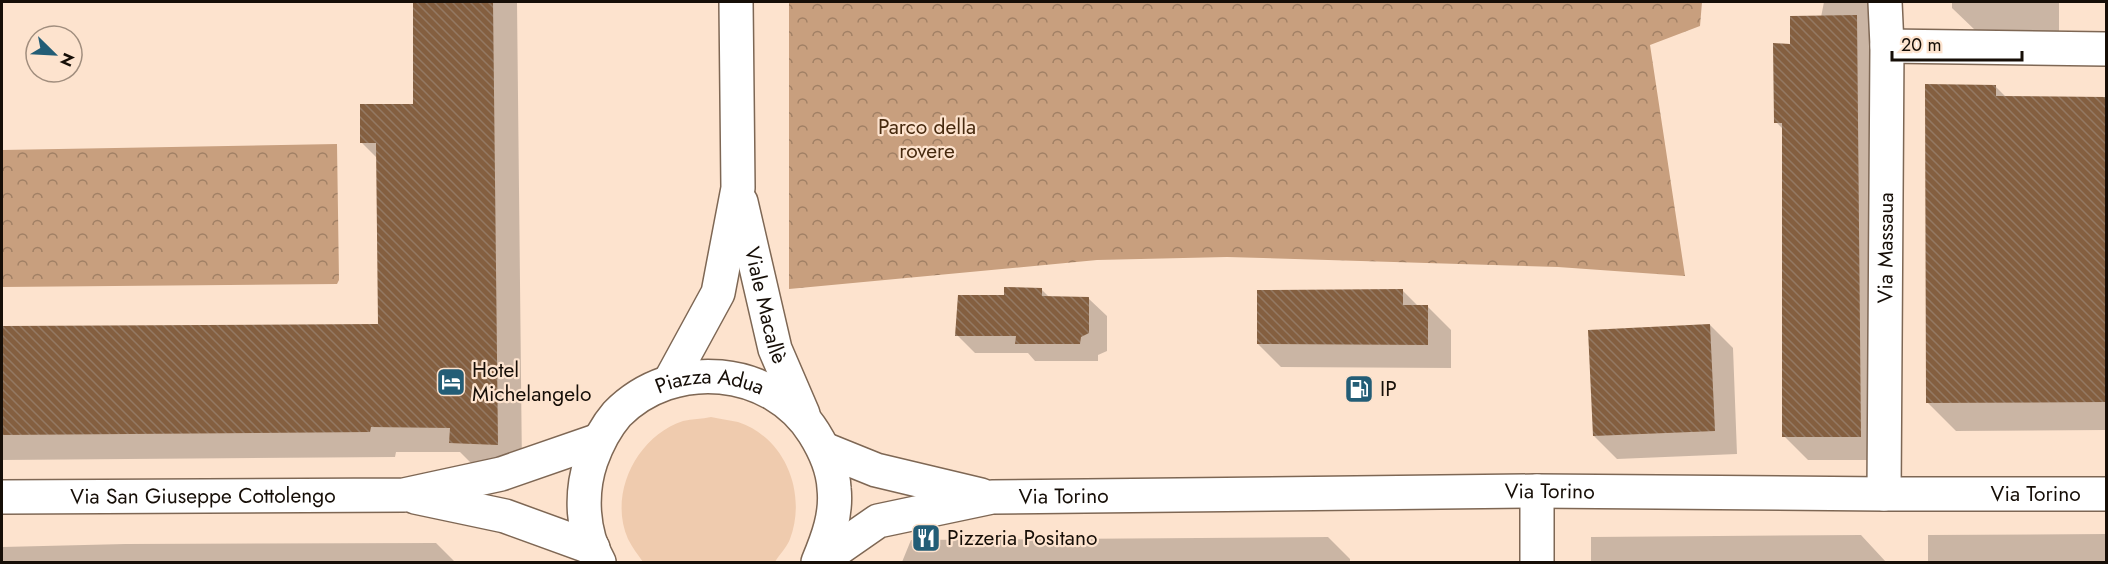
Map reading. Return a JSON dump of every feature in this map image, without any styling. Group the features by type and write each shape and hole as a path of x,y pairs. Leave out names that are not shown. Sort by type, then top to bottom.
{"street":[{"name":"Viale Macallè","path":"670,381 718,293 738,188 736,2"},
{"name":"Via Massaua","path":"1884,494 1886,2"},
{"path":"1887,46 2106,49"},
{"name":"Viale Macallè","path":"738,188 775,349 806,421"},
{"name":"Piazza Adua","path":"596,558 584,512 586,475 599,440 617,414 642,394 670,381 707,375 745,380 778,396 806,421 824,449 834,488 832,527 819,562"},
{"name":"Via San Giuseppe Cottolengo","path":"2,497 404,495 501,474 599,440"},
{"name":"Via Torino","path":"824,449 876,470 992,497"},
{"path":"1537,491 1537,562"},
{"name":"Via Torino","path":"819,562 878,521 992,497 1537,491 2106,494"},
{"name":"Via San Giuseppe Cottolengo","path":"404,495 505,516 596,558"}],"shaded area":[{"path":"711,417 738,422 755,430 780,454 794,486 796,504 795,522 789,542 775,562 643,562 628,539 623,522 624,486 631,469 640,453 652,439 667,429 683,421"}],"green space":[{"name":"Parco della rovere","path":"789,2 1702,2 1700,26 1650,45 1685,276 1558,267 1227,257 1097,260 789,289"},
{"path":"337,144 339,280 337,284 2,287 2,150"}],"building":[{"path":"413,2 493,2 498,445 449,443 450,428 371,427 370,432 2,435 2,326 378,324 376,143 360,143 360,104 413,104"},
{"path":"1857,15 1861,437 1782,437 1782,123 1774,123 1773,43 1790,44 1790,16"},
{"path":"1925,84 1996,85 1996,96 2106,97 2106,402 1926,403"},
{"path":"1004,287 1042,288 1042,296 1089,297 1089,333 1081,337 1080,344 1015,344 1016,336 955,336 958,295 1004,295"},
{"path":"1403,289 1403,305 1428,305 1428,345 1257,344 1257,290"},
{"path":"1710,324 1715,431 1593,436 1588,330"}],"place":[{"name":"Hotel Michelangelo","path":"451,382"},
{"name":"IP","path":"1359,389"},
{"name":"Pizzeria Positano","path":"926,538"}]}
